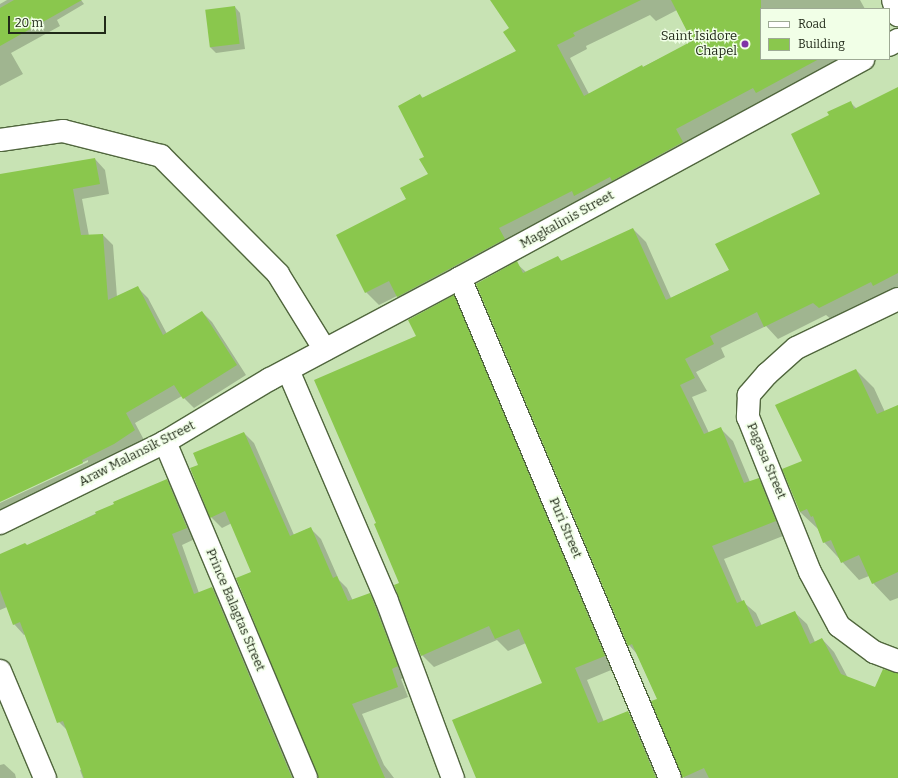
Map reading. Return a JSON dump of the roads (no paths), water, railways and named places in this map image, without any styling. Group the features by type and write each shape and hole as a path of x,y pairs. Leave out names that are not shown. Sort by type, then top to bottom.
{"street":[{"path":"893,0 898,15"},
{"name":"Magkalinis Street","path":"279,375 861,60"},
{"path":"0,140 63,131 161,156 278,274 325,350"},
{"name":"Puri Street","path":"460,278 670,778"},
{"name":"Pagasa Street","path":"898,299 796,348 767,374 749,395 748,417 810,572 839,626 874,652 898,661"},
{"path":"279,375 387,601 453,778"},
{"name":"Araw Malansik Street","path":"0,523 164,442 279,375"},
{"name":"Prince Balagtas Street","path":"164,442 306,778"},
{"path":"0,671 45,778"}],"place":[{"name":"Saint Isidore Chapel","path":"745,44"}]}
